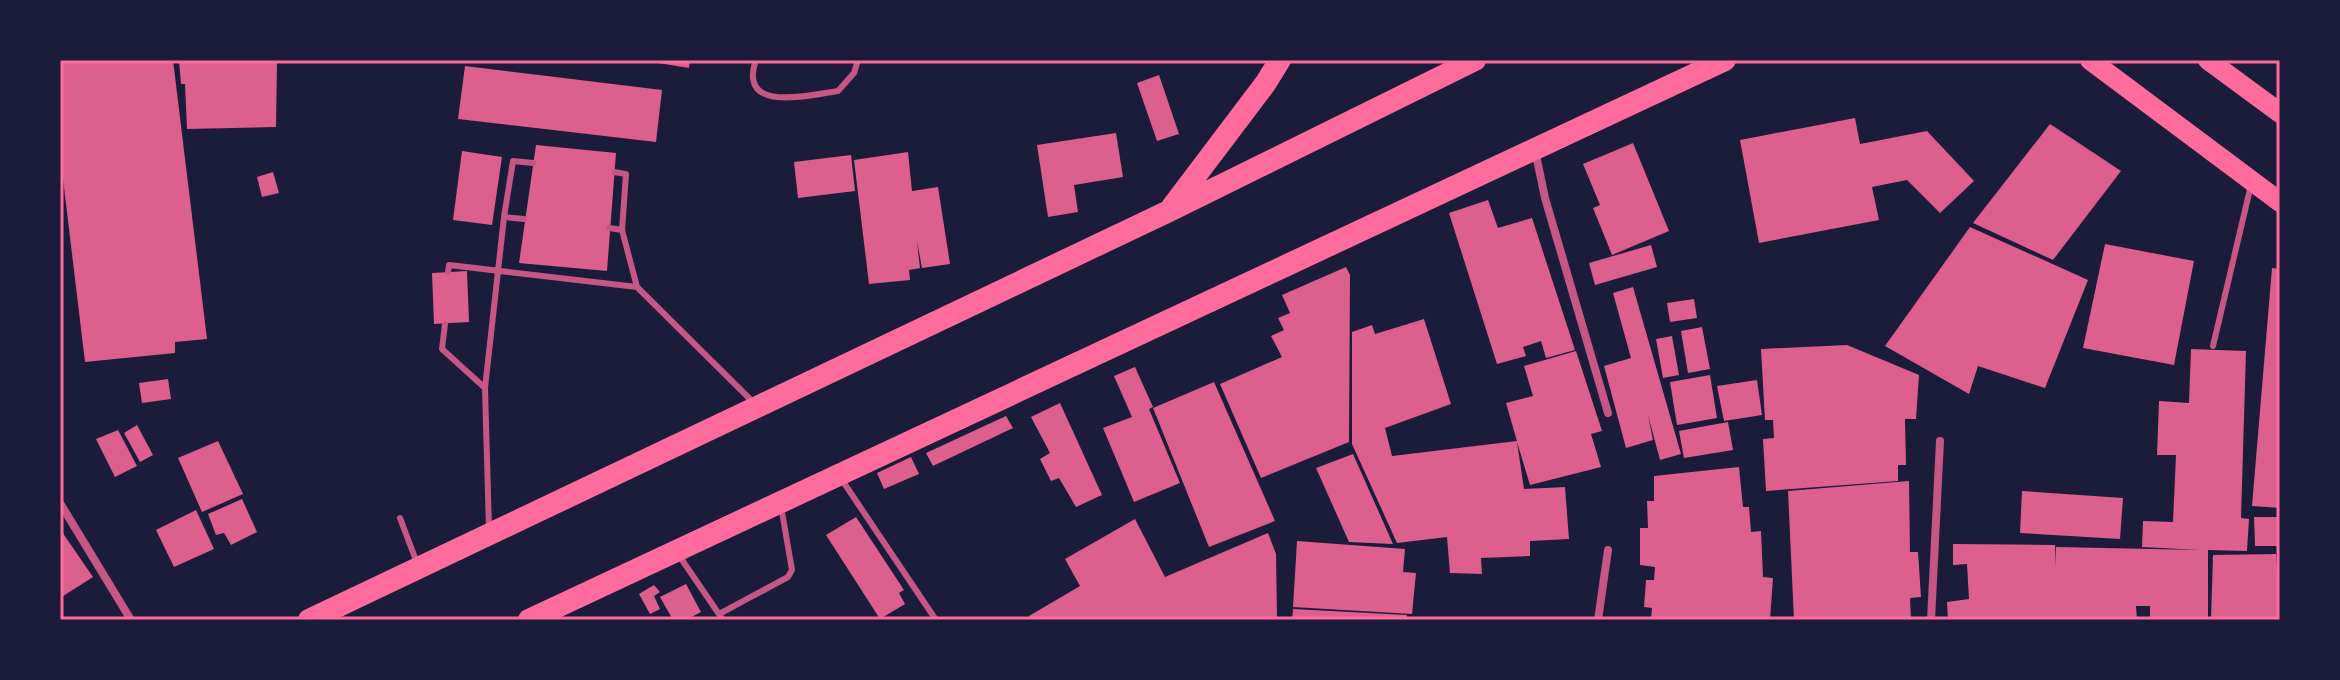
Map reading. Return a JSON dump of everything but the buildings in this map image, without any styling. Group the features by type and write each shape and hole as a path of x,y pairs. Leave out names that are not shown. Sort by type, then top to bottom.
{"highway":[{"path":"1169,211 1280,60"},
{"path":"309,620 1169,211 1475,60"},
{"path":"529,620 1725,60"}],"main road":[{"path":"2090,60 2280,202"},
{"path":"2208,60 2280,113"}],"street":[{"path":"1535,149 1545,198 1608,413"},
{"path":"1931,620 1940,441"},
{"path":"60,503 131,620"},
{"path":"1598,620 1608,550"}],"lane":[{"path":"756,60 752,71 753,83 776,99 838,91 854,73 858,60"},
{"path":"490,533 485,388 497,271 513,161 533,163"},
{"path":"614,172 626,174 622,230 637,287 757,406"},
{"path":"2213,346 2252,181"},
{"path":"504,217 524,219"},
{"path":"609,228 622,230"},
{"path":"448,272 449,265 637,287"},
{"path":"445,324 442,349 485,388"},
{"path":"838,475 936,620"},
{"path":"676,551 722,616 788,577 792,570 780,502"},
{"path":"400,518 419,566"}]}
